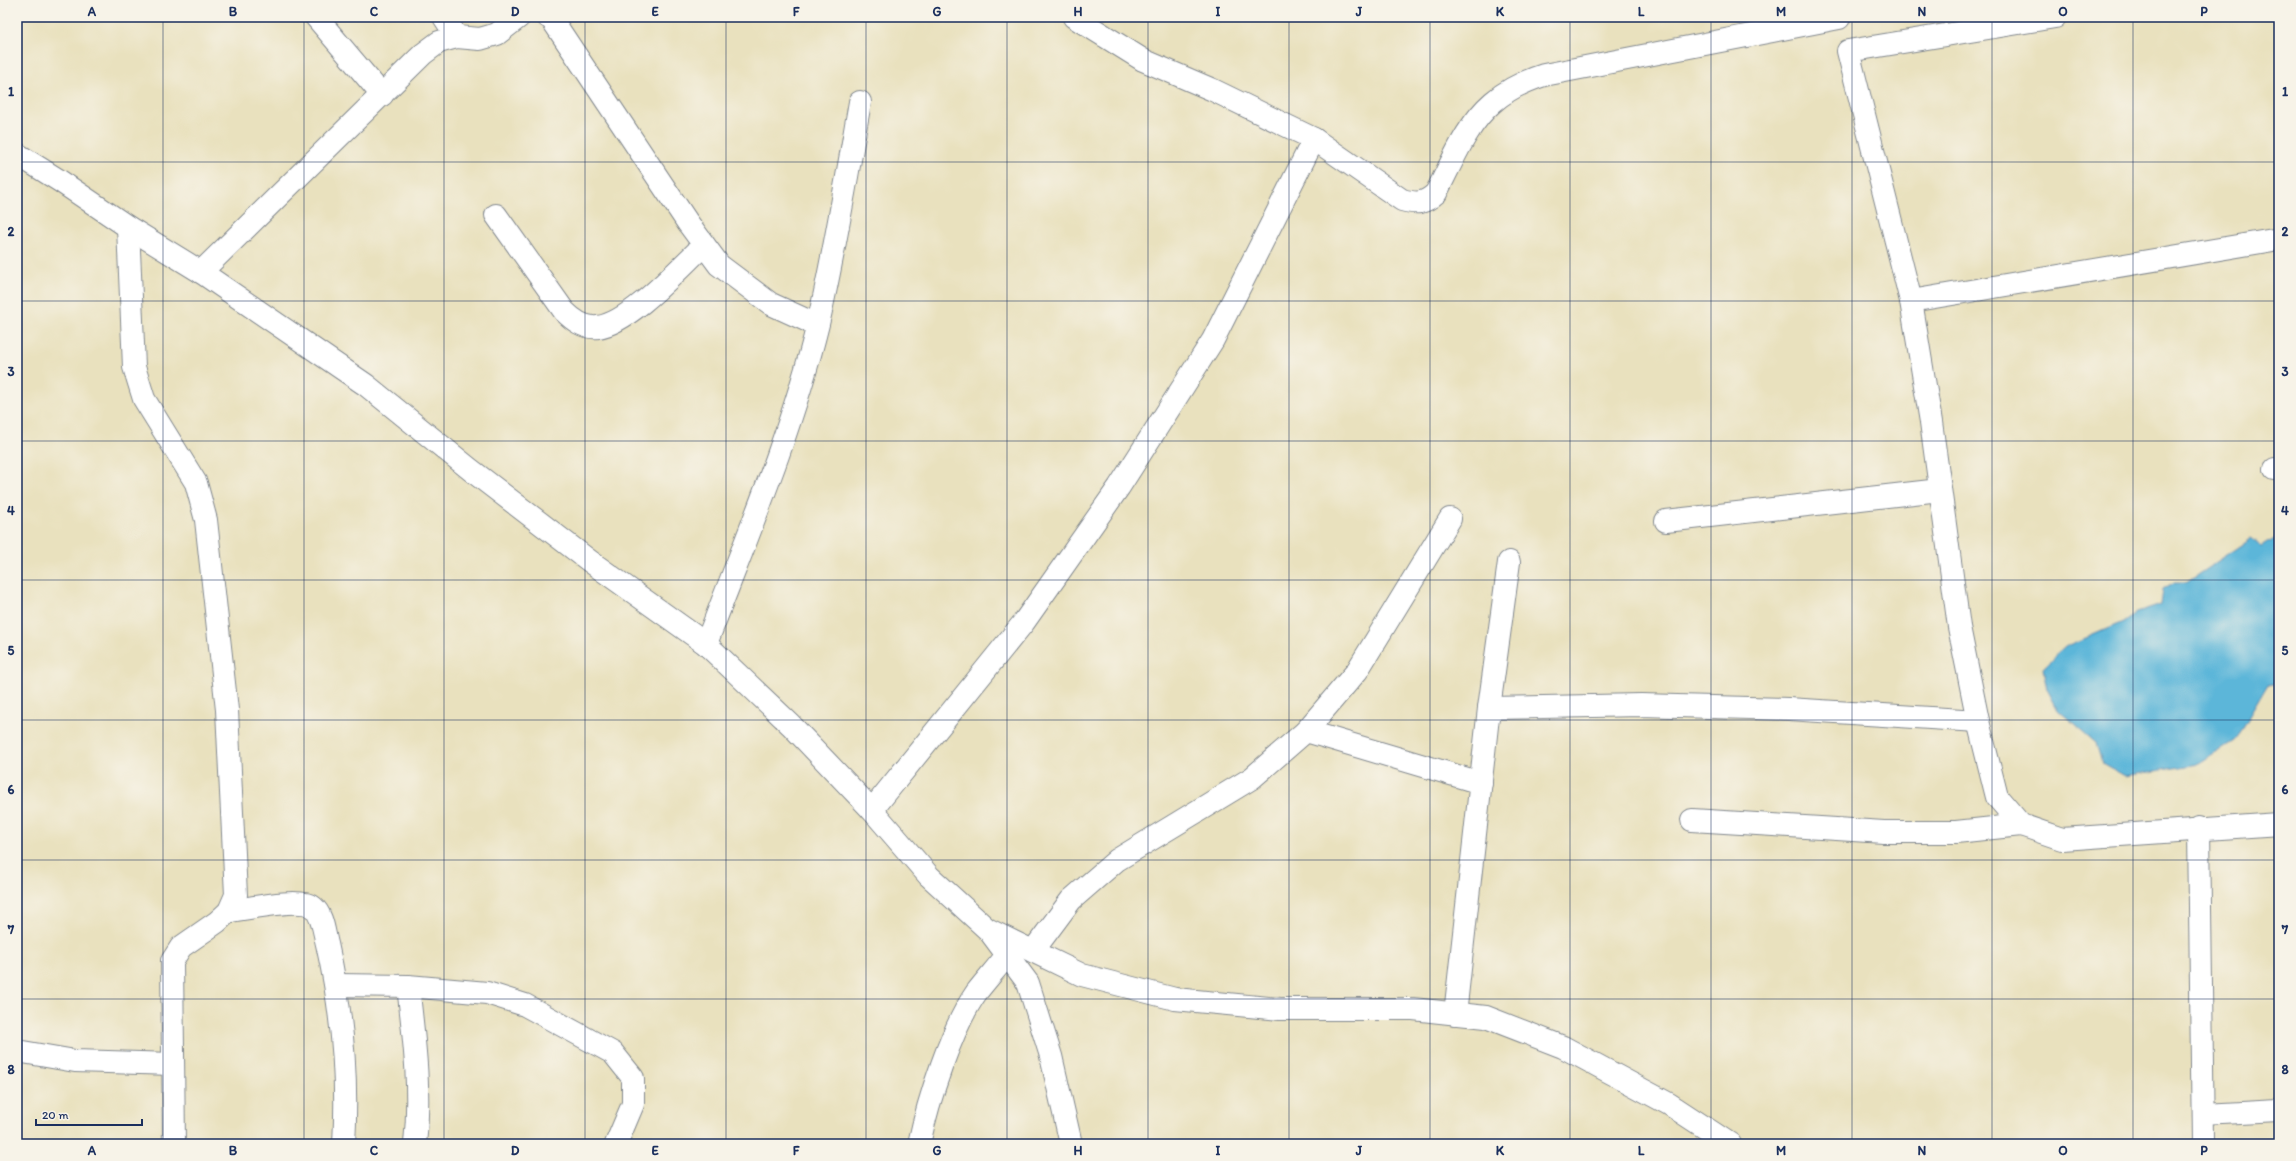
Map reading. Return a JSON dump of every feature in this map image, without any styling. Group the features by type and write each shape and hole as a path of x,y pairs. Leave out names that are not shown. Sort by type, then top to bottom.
{"street":[{"path":"316,17 382,94"},
{"path":"444,17 457,37"},
{"path":"201,272 428,50 439,42 457,37 480,39 497,34 519,17"},
{"path":"548,17 551,18 719,265 771,304 817,325"},
{"path":"1074,17 1143,60 1213,90 1314,139 1402,200 1415,204 1427,201 1436,194 1470,130 1492,102 1519,84 1544,75 1839,17 1910,301 1960,627 1978,721 1997,797 2021,825"},
{"path":"1848,51 2055,17"},
{"path":"706,644 770,478 817,325 839,225 860,102"},
{"path":"872,810 1024,622 1119,488 1213,340 1314,139"},
{"path":"17,154 128,227 201,272 366,386 471,470 591,562 706,644 791,725 872,810 929,876 987,929 1028,983 1051,1056 1071,1144"},
{"path":"496,215 564,311 575,323 598,327 620,320 704,245"},
{"path":"128,227 134,367 144,399 196,483 206,520 227,710 236,896 229,912 217,922 181,946 172,961 174,1144"},
{"path":"1910,301 2279,239"},
{"path":"1666,521 1940,490"},
{"path":"1033,951 1071,900 1117,860 1252,778 1306,731 1357,671 1450,519"},
{"path":"1455,1014 1489,708 1509,562"},
{"path":"1489,708 1641,705 1788,709 1978,721"},
{"path":"1306,731 1481,783"},
{"path":"1692,820 1884,832 1956,832 2021,825 2062,839 2199,828 2279,824"},
{"path":"2199,828 2203,1144"},
{"path":"229,912 299,903 313,907 321,919 337,985 344,1050 344,1144"},
{"path":"987,929 1082,976 1175,999 1280,1009 1413,1009 1486,1017 1563,1047 1669,1104 1730,1144"},
{"path":"919,1144 924,1117 953,1036 976,994 1007,955"},
{"path":"337,985 408,986 487,993 525,1005 613,1053 633,1078 633,1104 616,1144"},
{"path":"408,986 418,1075 418,1120 415,1144"},
{"path":"17,1051 75,1061 173,1064"},
{"path":"2202,1115 2279,1111"}],"water":[{"path":"2279,536 2279,685 2268,684 2234,742 2198,764 2125,776 2102,763 2096,743 2058,710 2047,689 2043,668 2065,647 2123,622 2137,612 2161,604 2163,589 2173,583 2185,583 2251,539 2262,547"}]}
